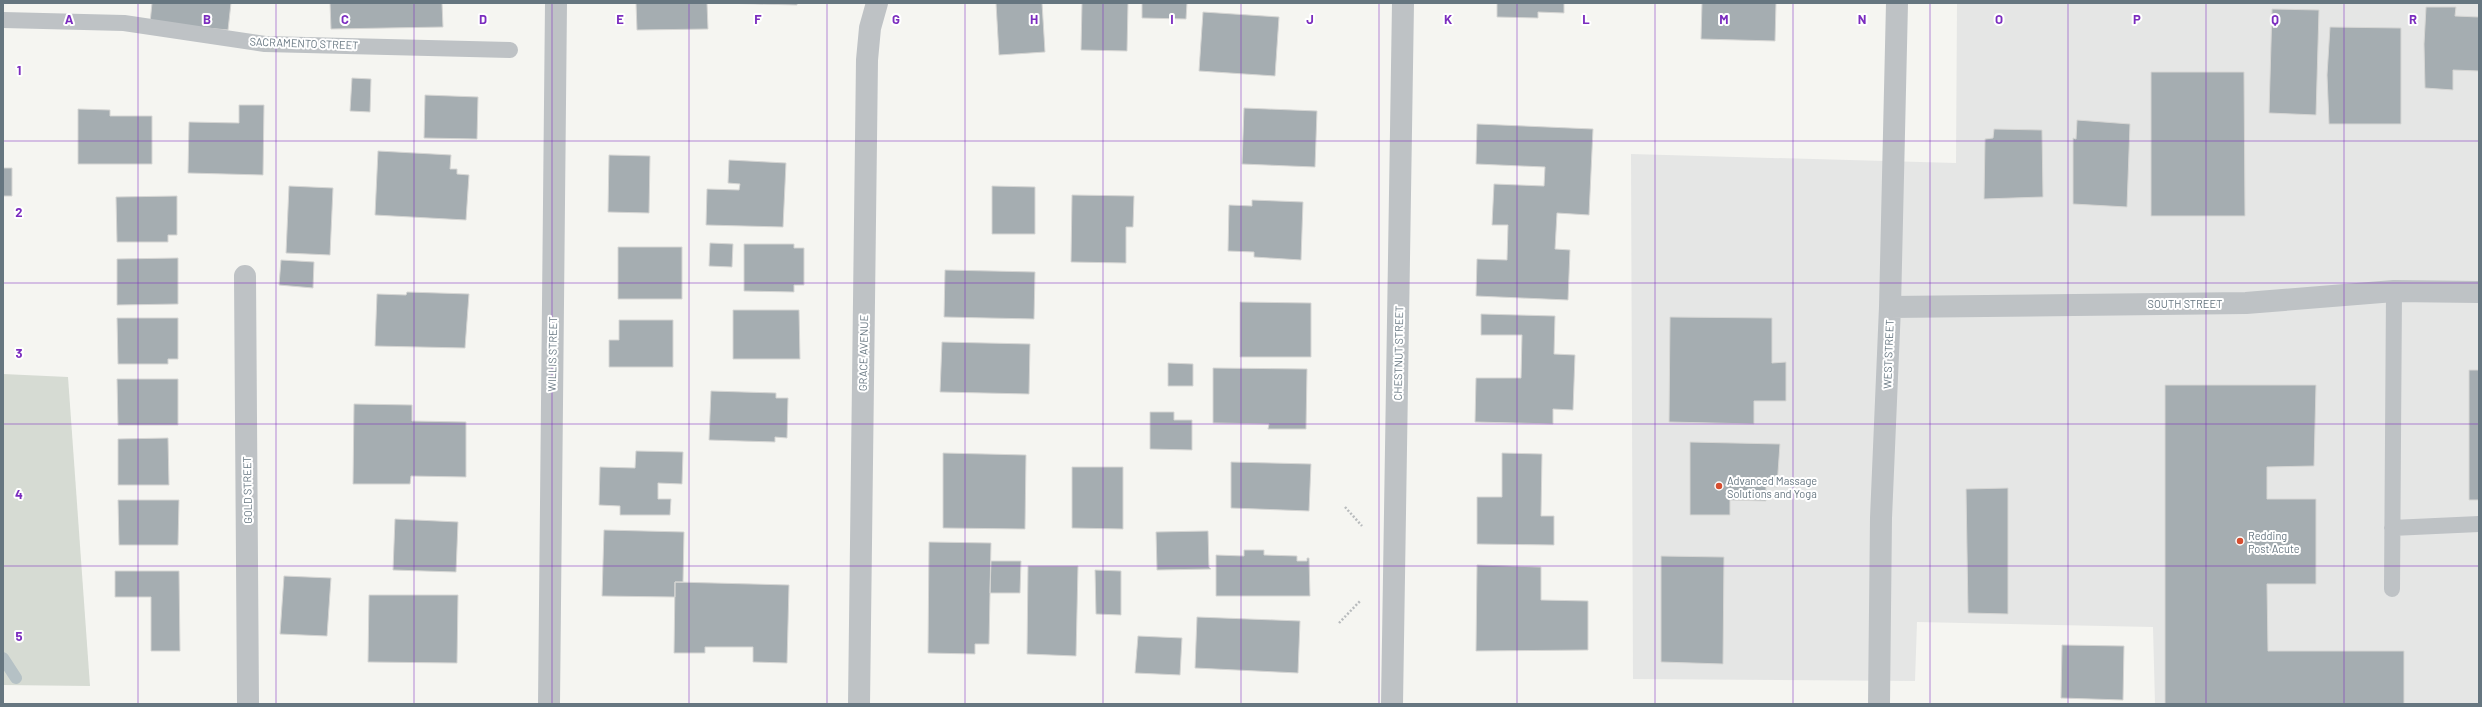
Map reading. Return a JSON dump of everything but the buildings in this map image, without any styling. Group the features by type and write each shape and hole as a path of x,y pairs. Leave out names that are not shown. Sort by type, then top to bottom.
{"street":[{"name":"WILLIS STREET","path":"548,704 556,3"},
{"name":"GRACE AVENUE","path":"859,704 867,60 870,28 877,3"},
{"name":"CHESTNUT STREET","path":"1392,704 1403,3"},
{"name":"WEST STREET","path":"1879,704 1881,518 1890,307 1897,3"},
{"name":"GOLD STREET","path":"245,276 248,704"},
{"name":"SOUTH STREET","path":"1890,307 2246,303 2394,291 2479,292"}],"lane":[{"name":"SACRAMENTO STREET","path":"3,20 124,23 265,44 510,50"},
{"path":"2392,589 2394,291"},
{"path":"2392,528 2479,524"}],"shaded area":[{"path":"1957,3 2479,3 2479,704 2155,704 2153,627 1917,622 1915,681 1633,679 1631,154 1956,163"},
{"path":"3,374 68,377 90,686 3,685"}],"waterway":[{"path":"3,658 16,678"}],"place":[{"name":"Advanced Massage Solutions and Yoga","path":"1719,486"},
{"name":"Redding Post Acute","path":"2240,541"}]}
